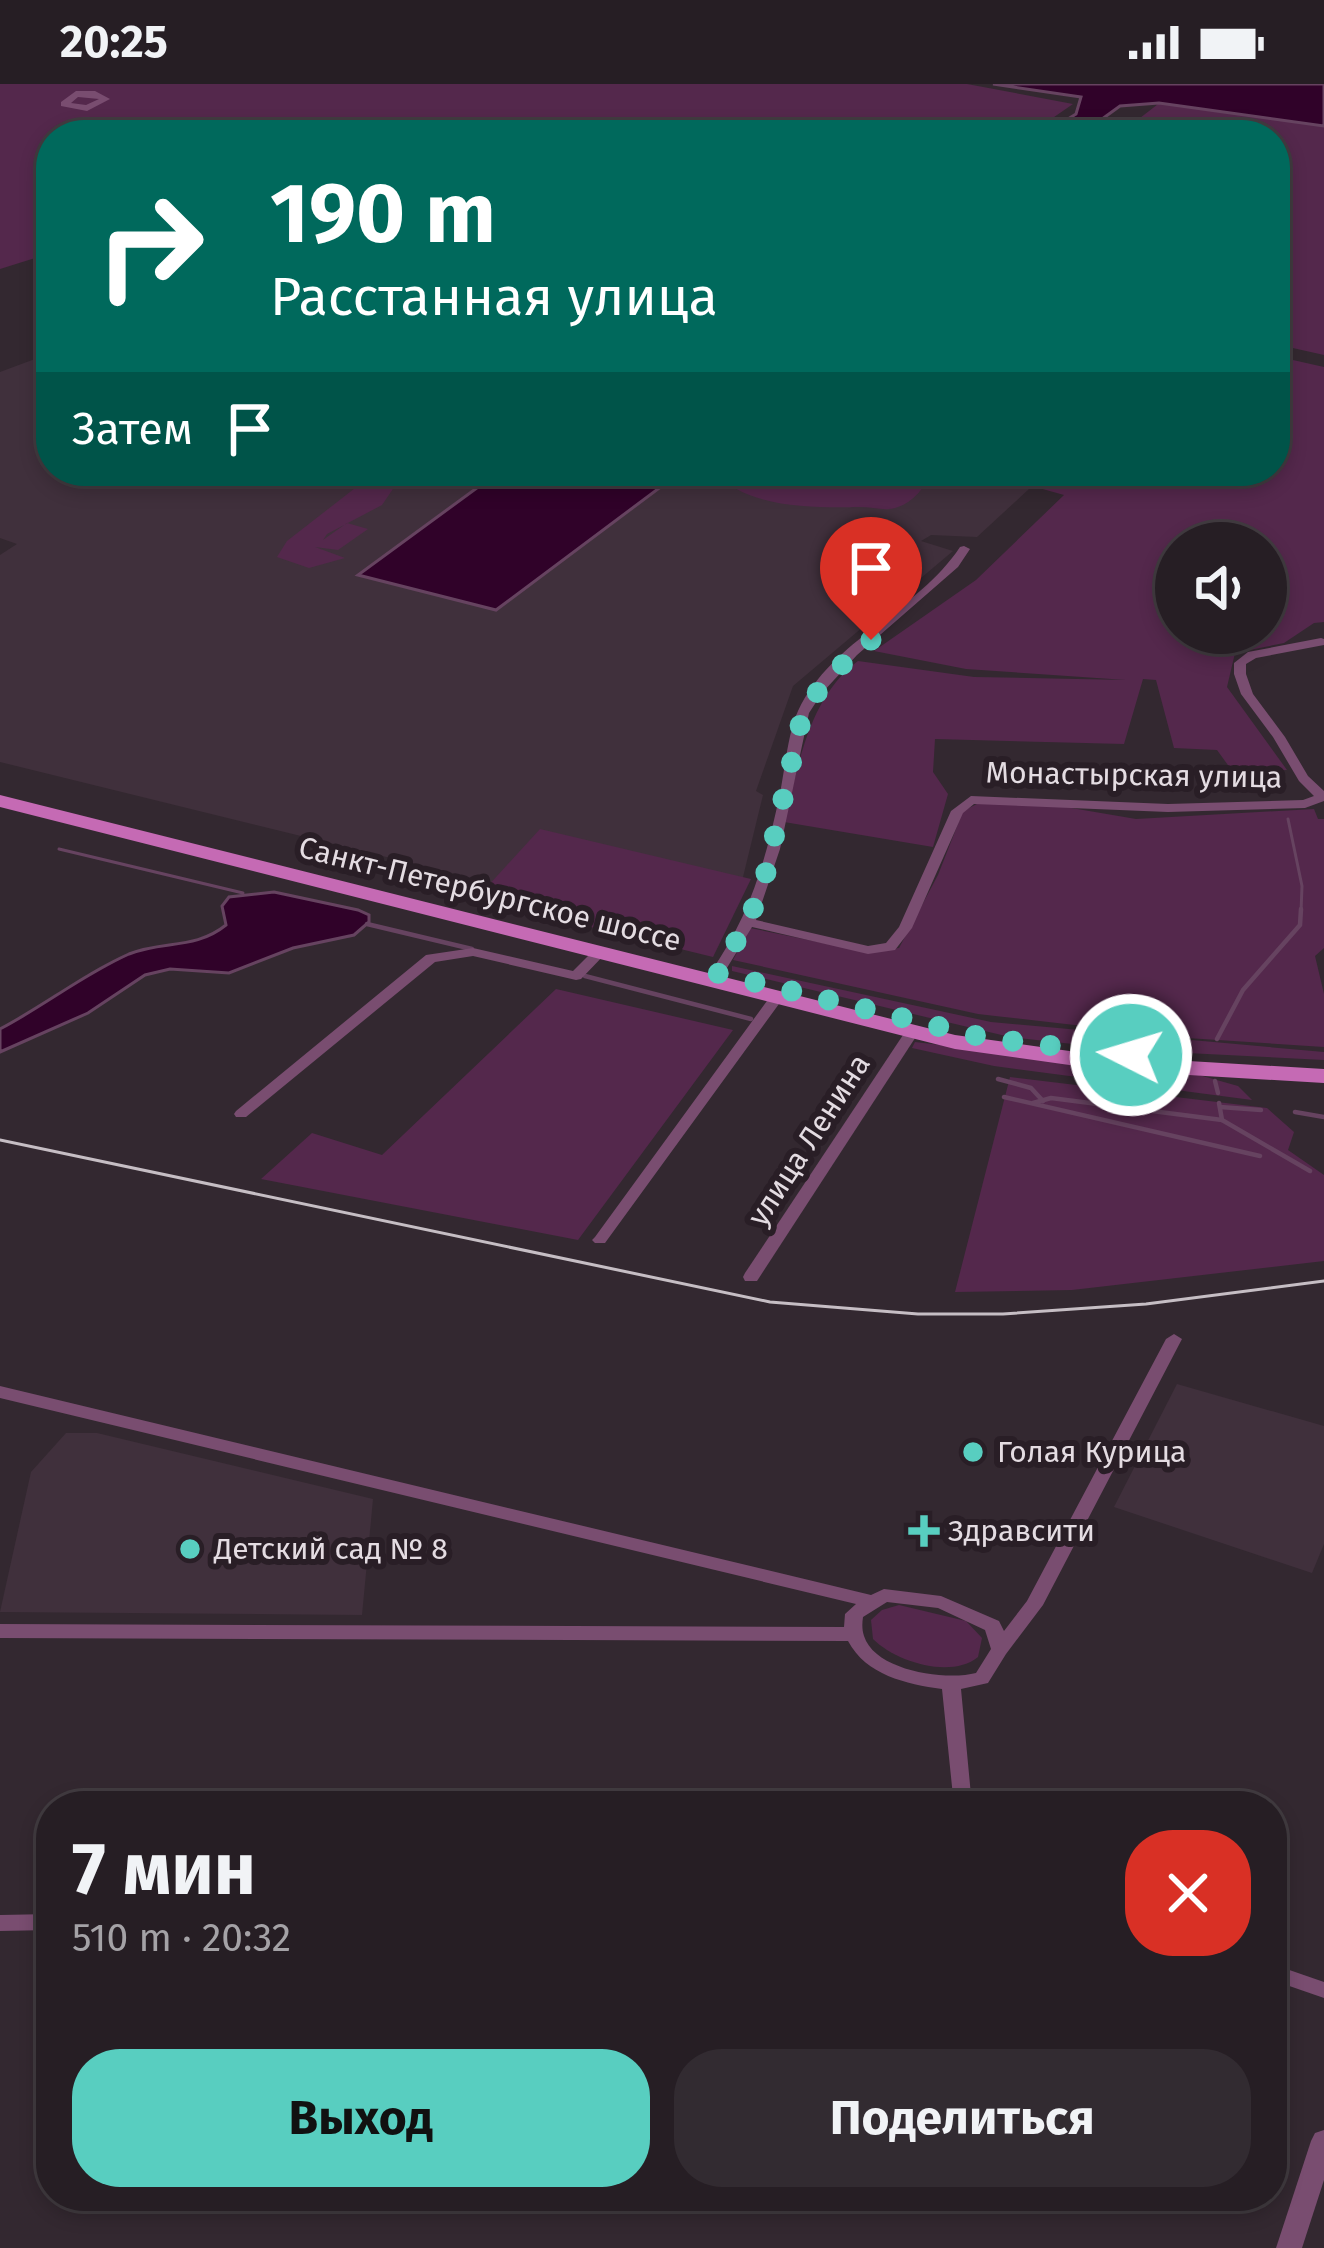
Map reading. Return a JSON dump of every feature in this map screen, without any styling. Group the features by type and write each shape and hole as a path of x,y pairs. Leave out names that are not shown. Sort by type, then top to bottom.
{"main road":[{"name":"Санкт-Петербургское шоссе","path":"0,791 936,1028 1131,1055 1324,1064"},
{"name":"Санкт-Петербургское шоссе","path":"0,801 912,1032 1105,1063 1324,1076"}],"street":[{"path":"717,973 748,922 764,881 803,713 842,664 954,565 964,549"},
{"path":"1321,642 1252,655 1240,663 1239,673 1249,700 1278,734 1306,784 1324,797"},
{"name":"Монастырская улица","path":"748,922 868,950 890,947 905,928 957,812 971,800 1168,808 1305,803 1324,797"},
{"path":"241,1114 430,958 473,952 576,976 599,953"},
{"path":"600,1240 777,997"},
{"name":"улица Ленина","path":"751,1277 912,1032"},
{"path":"1000,1649 993,1626 962,1609 908,1596 884,1595 854,1614 851,1634 863,1655 884,1666 951,1684 982,1678 1034,1605 1174,1340"},
{"path":"0,1392 869,1601"},
{"path":"0,1631 851,1634"},
{"path":"951,1684 962,1791"},
{"path":"0,1923 36,1922"},
{"path":"1287,1977 1324,1990"},
{"path":"1289,2248 1324,2141"}],"shaded area":[{"path":"0,84 967,84 1073,104 1050,120 36,120 36,258 0,269"},
{"path":"993,84 1324,84 1324,126 1159,103 1120,106 1101,120 1066,120 1076,114 1081,97"},
{"path":"1184,84 1324,84 1324,355 1290,347 1290,120 1137,120"},
{"path":"36,359 36,486 1029,489 977,537 931,535 921,541 953,551 793,686 756,791 763,795 743,877 716,938 0,762 0,555 17,544 0,538 0,372"},
{"path":"1290,359 1324,367 1324,622 1314,623 1287,641 1287,522 1155,522 1155,654 1235,654 1227,687 1287,770 1233,772 1217,750 1174,748 1156,680 1143,679 1124,744 935,739 933,772 948,794 933,847 784,822 817,713 841,676 858,661 974,677 1126,680 966,669 874,651 976,580 1064,495 1032,486 1290,486"},
{"path":"358,486 395,486 382,505 348,523 368,529 338,550 315,547 345,558 309,568 277,557 287,541"},
{"path":"480,486 662,486 496,610 358,575"},
{"path":"733,486 923,486 908,502 884,509 783,504"},
{"path":"981,802 1048,804 1136,819 1314,809 1318,819 1324,819 1324,948 1315,956 1324,994 1324,1047 1187,1038 978,1014 733,960 750,928 867,952 899,948 938,875 963,811"},
{"path":"540,829 751,879 713,957 476,899"},
{"path":"274,892 358,910 369,915 369,922 354,935 293,948 229,973 170,969 145,975 88,1013 0,1052 0,1029 96,971 129,954 214,933 226,925 222,906 229,897"},
{"path":"732,966 991,1022 1324,1052 1324,1060 1127,1050 1010,1037 732,971"},
{"path":"556,989 733,1030 578,1240 261,1179 312,1133 382,1155"},
{"path":"915,1042 1199,1075 1238,1086 1252,1100 994,1066 912,1048"},
{"path":"1010,1077 1267,1108 1294,1132 1288,1150 1324,1175 1324,1261 1072,1290 955,1292"},
{"path":"1177,1384 1324,1426 1324,1544 1312,1573 1114,1507"},
{"name":"Детский сад № 8","path":"66,1433 97,1433 373,1499 362,1615 0,1612 31,1472"},
{"path":"899,1605 966,1621 982,1638 978,1657 939,1667 895,1655 873,1639 871,1620 882,1610"}],"waterway":[{"path":"1288,819 1302,886 1301,912"},
{"path":"59,849 243,893"},
{"path":"1217,1039 1243,990 1300,925 1301,909"},
{"path":"367,924 472,949"},
{"path":"585,976 751,1019"},
{"path":"998,1079 1031,1088 1042,1100"},
{"path":"1215,1081 1218,1093"},
{"path":"1004,1097 1260,1156"},
{"path":"1033,1103 1042,1100"},
{"path":"1042,1100 1222,1120"},
{"path":"1219,1103 1222,1120"},
{"path":"1220,1107 1261,1110"},
{"path":"1295,1112 1324,1117"},
{"path":"1222,1120 1310,1171"}],"tram line":[{"path":"0,1140 770,1302 918,1314 1003,1314 1146,1304 1324,1281"}],"place":[{"name":"Голая Курица","path":"973,1452"},
{"name":"Здравсити","path":"924,1531"},
{"name":"Детский сад № 8","path":"190,1549"}],"route":[{"path":"871,640 828,677 803,713 764,881 748,922 717,973 986,1038 1131,1055"}]}
